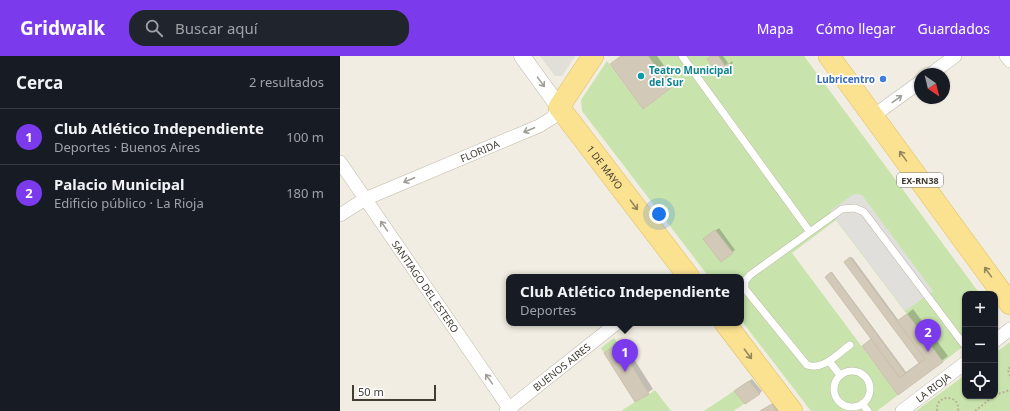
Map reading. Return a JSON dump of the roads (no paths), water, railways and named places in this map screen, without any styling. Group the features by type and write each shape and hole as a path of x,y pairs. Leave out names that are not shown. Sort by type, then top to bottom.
{"main road":[{"name":"FLORIDA","path":"560,107 593,56"},
{"name":"EX-RN38","path":"829,56 1010,304"},
{"name":"1 DE MAYO","path":"560,107 682,274"},
{"path":"726,326 792,411"}],"street":[{"name":"1 DE MAYO","path":"522,56 560,107"},
{"path":"939,68 955,56"},
{"path":"1006,56 1010,61"},
{"path":"874,116 914,86"},
{"name":"FLORIDA","path":"340,215 365,199 539,126 552,118 560,107"},
{"name":"SANTIAGO DEL ESTERO","path":"340,162 509,410"},
{"name":"BUENOS AIRES","path":"509,410 613,326"},
{"path":"998,339 1010,329"},
{"name":"LA RIOJA","path":"902,411 962,365"}],"lane":[{"path":"682,56 810,232"},
{"path":"850,345 822,365 814,367 807,365 745,289 745,281 750,274 842,209 855,208 864,212 962,342"},
{"path":"829,361 840,375"},
{"path":"851,371 856,371 866,378 869,383 869,394 862,404 846,407 837,400 834,396 834,384 840,375 851,371"},
{"path":"862,404 868,411"}],"place":[{"name":"Teatro Municipal del Sur","path":"641,76"},
{"name":"Lubricentro","path":"883,79"},
{"name":"Palacio Municipal","path":"928,352"},
{"name":"Club Atlético Independiente","path":"625,372"}]}
